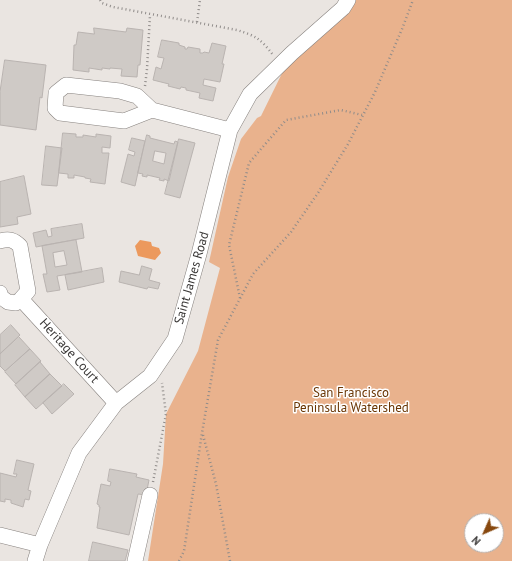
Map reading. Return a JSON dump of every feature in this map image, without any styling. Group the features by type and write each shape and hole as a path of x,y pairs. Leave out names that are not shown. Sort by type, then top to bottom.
{"street":[{"name":"Saint James Road","path":"36,561 40,545 79,453 116,403 150,376 175,339 199,254 230,130 250,94 292,53 343,8 348,0"},
{"path":"148,106 124,121 60,113 55,108 56,93 66,85 120,91 137,96 148,106 230,130"},
{"path":"0,241 6,239 15,241 20,246 28,291 16,303 8,302 1,297 0,293"},
{"name":"Heritage Court","path":"21,299 116,403"},
{"path":"135,561 150,495"},
{"path":"0,535 40,545"}],"path":[{"path":"100,0 102,3 113,7 150,15 197,22 254,35 264,43 273,56"},
{"path":"197,22 200,0"},
{"path":"179,561 184,552 202,432 218,340 253,274 291,232 318,193 348,144 375,92 413,0"},
{"path":"148,106 148,42 150,15"},
{"path":"240,298 229,245 249,164 286,120 341,110 362,115"},
{"path":"150,495 166,414 161,385 164,377"},
{"path":"202,432 216,484 230,561"}],"green space":[{"name":"San Francisco Peninsula Watershed","path":"348,0 512,0 512,561 148,561 163,464 166,414 198,351 220,268 209,262 228,177 241,139 257,118 261,116 292,53"}],"shaded area":[{"path":"140,240 151,242 152,246 159,248 161,253 155,260 138,256 135,246"}],"building":[{"path":"94,28 126,32 127,28 143,30 140,65 138,65 137,77 121,76 122,69 102,68 102,70 89,68 89,72 73,70 74,45 76,45 78,32 94,34"},
{"path":"162,40 179,43 179,45 185,47 185,49 188,47 200,49 200,53 209,53 212,43 226,46 220,82 204,79 203,85 216,88 213,101 199,98 200,93 186,90 186,88 181,87 180,89 168,86 169,84 153,80 156,67 161,69 164,58 158,57"},
{"path":"5,60 46,65 36,130 0,125 0,92"},
{"path":"63,133 76,134 76,137 83,137 83,135 96,137 96,134 111,136 110,148 102,147 102,153 109,153 105,184 90,182 91,179 74,175 74,178 68,178 68,174 59,173"},
{"path":"147,135 150,136 150,138 174,144 175,141 178,142 169,181 164,179 164,181 159,180 160,178 147,175 147,177 142,176 143,174 138,173","holes":["155,151 166,153 164,164 153,161"]},
{"path":"132,138 145,141 135,186 121,182 128,154 134,156 135,152 129,150"},
{"path":"179,139 195,143 180,198 165,194"},
{"path":"46,146 62,148 57,186 42,185"},
{"path":"24,176 31,214 17,217 18,224 0,227 0,182"},
{"path":"82,224 84,238 36,247 33,233 46,230 48,237 52,236 51,229"},
{"path":"76,240 82,272 57,276 60,290 47,292 43,274 47,274 42,246","holes":["64,251 67,265 55,267 53,253"]},
{"path":"142,266 152,269 149,280 160,283 158,289 148,287 147,289 119,282 121,271 139,275"},
{"path":"102,268 104,282 68,290 65,275"},
{"path":"11,325 20,335 0,354 0,335"},
{"path":"19,337 30,349 5,371 0,366 0,354"},
{"path":"30,349 41,361 16,384 5,372"},
{"path":"40,362 50,374 25,397 15,385"},
{"path":"50,374 62,386 36,409 25,397"},
{"path":"64,384 74,394 52,414 43,403"},
{"path":"17,460 34,464 28,490 31,491 29,500 25,499 23,507 11,503 11,500 5,499 5,502 0,501 0,473 16,477 17,474 14,474"},
{"path":"110,469 137,474 136,477 149,480 146,495 138,494 129,535 97,528 100,507 97,504 101,484 110,486 111,482 108,481"},
{"path":"93,542 128,550 125,561 89,561"}]}
